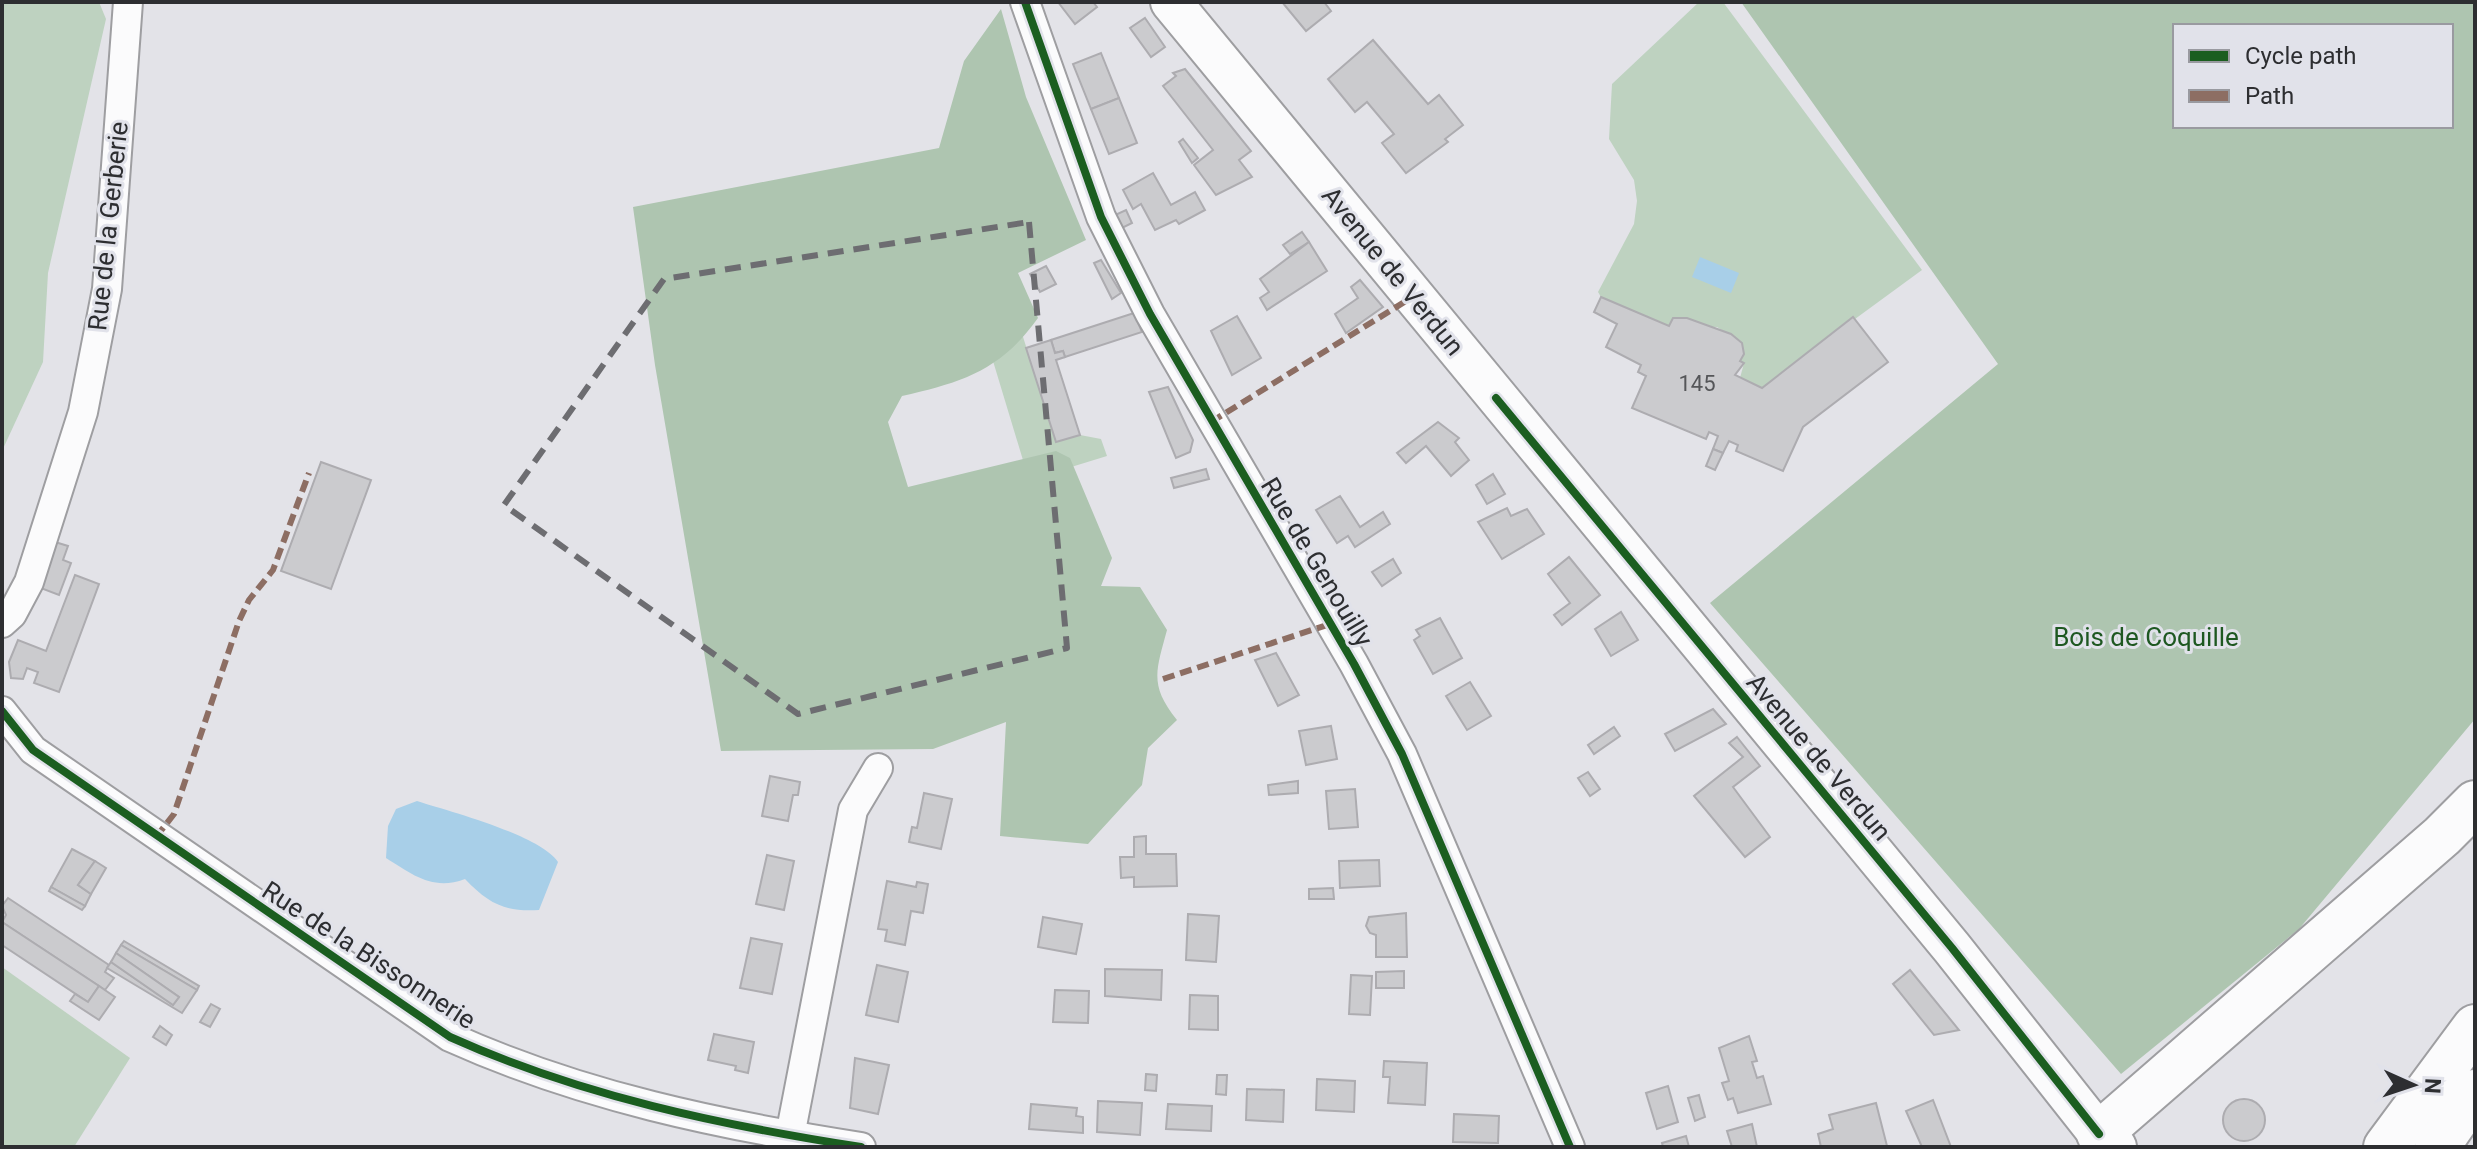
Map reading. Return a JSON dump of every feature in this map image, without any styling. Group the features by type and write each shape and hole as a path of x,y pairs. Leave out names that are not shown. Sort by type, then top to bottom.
{"highway":[{"path":"2107,1143 2475,803"},
{"path":"2386,1147 2475,1027"},
{"path":"2437,1147 2475,1092"}],"main road":[{"name":"Avenue de Verdun","path":"1171,2 1952,948 2107,1143"}],"street":[{"name":"Rue de la Gerberie","path":"2,623 12,614 29,582 83,412 107,289 128,2"},
{"name":"Rue de Genouilly","path":"1025,2 1101,217 1150,314 1354,664 1402,754 1570,1147"},
{"name":"Rue de la Bissonnerie","path":"2,711 33,750 450,1037 512,1065 612,1098 790,1136 861,1147"},
{"path":"790,1136 853,810 878,768"}],"highlighted area":[{"path":"1029,222 1067,648 798,714 504,505 664,279"}],"green space":[{"path":"2,2 99,2 106,19 48,273 43,362 2,451"},
{"path":"1699,2 1723,2 1922,270 1855,319 1852,317 1762,388 1740,378 1744,363 1740,361 1742,343 1717,327 1669,326 1601,297 1598,292 1634,224 1637,201 1634,180 1609,139 1612,84"},
{"name":"Bois de Coquille","path":"1741,2 2475,2 2475,719 2299,929 2121,1074 1710,603 1998,364"},
{"path":"1001,9 1026,97 1086,240 1018,273 1038,318 1009,351 978,372 902,396 888,422 908,487 1056,451 1070,458 1112,558 1101,586 1140,587 1167,630 1157,677 1162,697 1177,720 1148,748 1142,785 1088,844 1000,836 1006,722 933,749 721,751 655,365 633,207 939,148 964,61"},
{"path":"1014,308 1056,442 1080,435 1101,439 1107,456 1029,480 980,318"},
{"path":"2,967 130,1058 74,1147 2,1147"}],"water":[{"path":"1700,257 1739,273 1731,293 1692,277"},
{"path":"417,801 494,826 548,852 558,862 539,910 516,910 498,905 465,879 433,882 386,858 388,826 396,809"}],"building":[{"path":"1058,2 1093,2 1097,7 1075,24"},
{"path":"1282,2 1324,2 1331,11 1306,31"},
{"path":"1145,18 1165,47 1151,57 1130,28"},
{"path":"1373,40 1428,104 1439,95 1463,125 1445,139 1448,142 1406,173 1382,143 1394,134 1367,102 1355,112 1328,79"},
{"path":"1101,53 1119,98 1091,109 1073,64"},
{"path":"1185,69 1251,151 1239,160 1252,177 1216,195 1194,165 1213,150 1163,86 1176,76 1173,73"},
{"path":"1119,98 1137,143 1109,154 1091,109"},
{"path":"1183,139 1198,158 1192,163 1179,142"},
{"path":"1153,173 1171,205 1195,192 1205,210 1179,224 1176,220 1155,230 1141,204 1133,209 1123,190"},
{"path":"1126,210 1132,223 1120,229 1113,216"},
{"path":"1302,232 1309,242 1290,254 1283,245"},
{"path":"1309,242 1327,271 1267,310 1260,298 1269,292 1260,279"},
{"path":"1101,260 1121,293 1112,299 1094,263"},
{"path":"1046,266 1056,284 1040,292 1030,274"},
{"path":"1360,280 1383,307 1346,333 1335,314 1358,298 1351,287"},
{"path":"1601,297 1669,326 1673,318 1687,318 1731,334 1742,343 1744,354 1740,361 1744,363 1735,375 1762,388 1853,317 1888,362 1803,427 1783,471 1736,451 1738,445 1729,441 1723,453 1713,449 1718,436 1709,432 1706,439 1632,408 1646,376 1638,372 1641,365 1606,347 1617,324 1594,312"},
{"path":"1134,313 1142,332 1065,357 1063,351 1055,353 1051,340"},
{"path":"1237,316 1261,358 1232,375 1211,331"},
{"path":"1051,340 1055,353 1063,351 1065,357 1056,360 1080,435 1056,442 1026,348"},
{"path":"1168,387 1193,440 1190,452 1176,458 1149,392"},
{"path":"1438,422 1459,438 1455,442 1469,460 1451,476 1426,446 1406,463 1397,453"},
{"path":"1713,449 1723,453 1715,470 1706,466"},
{"path":"321,462 371,480 331,589 281,571"},
{"path":"1206,469 1209,479 1174,488 1171,478"},
{"path":"1493,474 1505,494 1487,504 1476,485"},
{"path":"1340,496 1360,527 1383,512 1390,524 1355,547 1348,536 1337,543 1316,510"},
{"path":"1507,508 1511,516 1527,509 1544,534 1502,559 1478,522"},
{"path":"55,542 68,546 63,560 71,563 59,595 38,587"},
{"path":"1569,557 1600,595 1562,625 1554,615 1570,603 1548,574"},
{"path":"1393,559 1401,573 1382,586 1372,572"},
{"path":"75,575 99,584 59,692 34,683 38,672 27,668 23,679 11,678 9,662 18,640 46,651"},
{"path":"1621,612 1638,640 1611,656 1595,629"},
{"path":"1440,618 1462,658 1433,674 1414,640 1420,636 1416,630"},
{"path":"1276,653 1299,695 1278,706 1255,660"},
{"path":"1470,682 1491,716 1467,730 1446,696"},
{"path":"1713,709 1726,724 1675,751 1665,734"},
{"path":"1331,726 1337,759 1306,765 1299,731"},
{"path":"1614,727 1620,736 1594,754 1588,745"},
{"path":"1737,737 1760,766 1733,787 1770,837 1745,857 1694,796 1743,757 1729,743"},
{"path":"1588,772 1600,789 1590,796 1578,778"},
{"path":"770,776 800,782 798,795 793,795 788,821 762,816"},
{"path":"1298,781 1298,793 1269,795 1268,785"},
{"path":"1355,789 1358,827 1329,829 1326,791"},
{"path":"924,793 952,799 941,849 909,842 912,827 917,828"},
{"path":"1146,836 1146,854 1176,854 1177,886 1134,887 1134,877 1121,878 1120,857 1134,857 1134,837"},
{"path":"72,849 95,861 78,885 91,894 85,906 51,887"},
{"path":"767,855 794,861 784,910 756,904"},
{"path":"1379,860 1380,886 1340,888 1339,861"},
{"path":"95,861 106,868 91,894 78,885"},
{"path":"887,881 916,887 917,882 928,884 923,913 911,911 905,945 885,941 887,930 878,929"},
{"path":"51,887 85,906 82,910 49,891"},
{"path":"1333,888 1334,899 1309,899 1309,889"},
{"path":"8,898 109,965 105,972 114,978 105,990 2,922 6,915 2,906"},
{"path":"1406,913 1407,957 1376,957 1376,935 1370,933 1366,926 1369,917"},
{"path":"1188,914 1219,916 1216,962 1186,960"},
{"path":"1043,917 1082,924 1076,954 1038,947"},
{"path":"2,922 99,986 88,1002 2,945"},
{"path":"751,938 782,944 772,994 740,988"},
{"path":"124,941 199,986 197,990 121,945"},
{"path":"121,945 197,990 182,1013 107,968 111,962 173,1005 179,997 116,953"},
{"path":"116,953 179,997 173,1005 111,962"},
{"path":"877,965 908,972 898,1022 866,1015"},
{"path":"1105,969 1162,970 1161,1000 1105,996"},
{"path":"1910,970 1959,1030 1934,1035 1893,984"},
{"path":"1404,971 1404,988 1376,988 1376,972"},
{"path":"1351,975 1372,976 1370,1015 1349,1014"},
{"path":"99,986 115,997 99,1020 70,1001 75,994 88,1002"},
{"path":"1055,990 1089,991 1088,1023 1053,1022"},
{"path":"1190,995 1218,996 1218,1030 1189,1029"},
{"path":"211,1004 220,1009 210,1027 200,1022"},
{"path":"160,1026 172,1035 166,1045 153,1037"},
{"path":"714,1034 754,1042 748,1073 735,1070 736,1066 708,1060"},
{"path":"1749,1036 1757,1061 1752,1062 1757,1078 1763,1076 1771,1104 1738,1113 1733,1098 1728,1100 1722,1083 1729,1081 1719,1048"},
{"path":"855,1058 889,1065 878,1114 850,1108"},
{"path":"1384,1061 1427,1063 1425,1105 1388,1103 1390,1077 1383,1077"},
{"path":"1146,1074 1157,1075 1156,1091 1145,1090"},
{"path":"1217,1075 1227,1075 1226,1095 1216,1094"},
{"path":"1317,1079 1355,1081 1354,1112 1316,1110"},
{"path":"1668,1086 1678,1122 1657,1129 1646,1093"},
{"path":"1247,1089 1284,1090 1283,1122 1246,1120"},
{"path":"1699,1095 1705,1117 1695,1121 1688,1098"},
{"path":"2244,1099 2259,1105 2265,1120 2259,1135 2244,1141 2229,1135 2223,1120 2229,1105"},
{"path":"1933,1100 1951,1147 1922,1147 1906,1111"},
{"path":"1098,1101 1142,1103 1140,1135 1097,1132"},
{"path":"1876,1103 1887,1146 1821,1147 1818,1134 1833,1129 1829,1115"},
{"path":"1031,1104 1077,1108 1076,1116 1083,1117 1083,1133 1029,1129"},
{"path":"1168,1104 1212,1106 1211,1131 1166,1129"},
{"path":"1454,1114 1499,1116 1498,1143 1453,1142"},
{"path":"1752,1124 1757,1147 1732,1147 1727,1131"},
{"path":"1686,1136 1689,1147 1663,1147 1662,1143"}],"marked path":[{"path":"1211,422 1414,296"},
{"path":"156,837 174,814 239,621 249,600 273,570 309,473"},
{"path":"1163,679 1330,624"}],"cycle path":[{"path":"1025,2 1101,217 1150,314 1354,664 1402,754 1570,1147"},
{"path":"1496,398 1952,948 2099,1134"},
{"path":"2,711 33,750 450,1037 550,1076 652,1106 756,1129 861,1147"}]}
